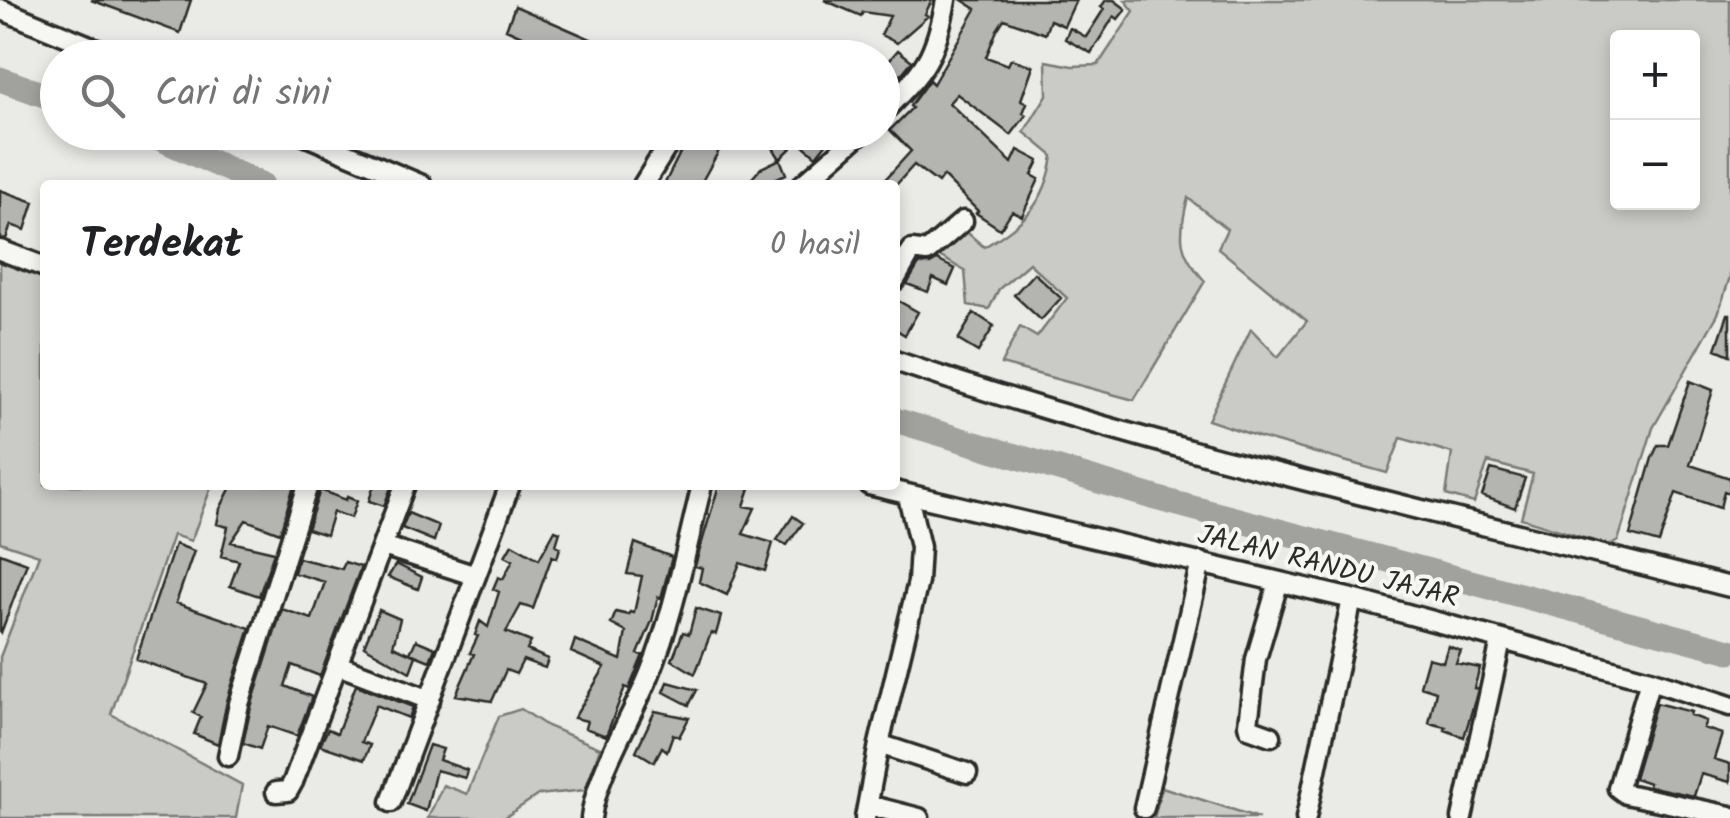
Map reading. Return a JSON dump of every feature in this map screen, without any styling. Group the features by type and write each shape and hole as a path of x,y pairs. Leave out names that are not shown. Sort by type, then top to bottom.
{"street":[{"path":"900,94 930,61 946,0"},
{"path":"0,9 75,40"},
{"path":"339,150 410,180"},
{"path":"647,180 665,150"},
{"path":"808,180 842,150"},
{"path":"900,271 912,250 928,252 963,221"},
{"path":"0,250 40,265"},
{"path":"900,362 1006,398 1310,482 1730,587"},
{"path":"228,756 240,704 306,490"},
{"path":"276,792 290,788 403,490"},
{"path":"391,802 508,490"},
{"path":"591,818 598,789 651,671 701,490"},
{"name":"JALAN RANDU JAJAR","path":"886,490 1647,690 1730,706"},
{"path":"908,496 920,547 918,582 879,744 867,812 918,818"},
{"path":"383,546 476,576"},
{"path":"1144,808 1199,575"},
{"path":"1271,736 1249,728 1248,724 1256,659 1276,593"},
{"path":"1306,818 1349,612"},
{"path":"1462,818 1498,651"},
{"path":"338,666 430,700"},
{"path":"1647,690 1619,782 1620,791 1730,816"},
{"path":"879,744 967,773"}],"shaded area":[{"path":"1125,0 1730,0 1730,277 1718,314 1653,428 1618,541 1609,546 1521,518 1533,474 1488,462 1474,503 1446,495 1452,453 1401,438 1387,473 1208,420 1251,329 1278,357 1307,321 1218,248 1227,229 1188,198 1183,243 1205,281 1134,400 1001,364 1020,327 1037,337 1067,298 1029,263 999,289 989,309 968,305 965,271 934,253 962,228 984,247 1030,211 1045,187 1053,156 1024,132 1047,95 1046,61 1098,65 1134,11"},
{"path":"0,257 40,272 40,490 210,490 191,541 173,535 111,714 242,785 236,818 0,818 0,657 39,555 0,542"},
{"path":"521,709 547,726 600,748 585,790 538,795 504,818 428,818 443,785 467,794 499,716"},
{"path":"1162,787 1259,818 1154,818"}],"building":[{"path":"91,0 191,0 180,33"},
{"path":"824,0 932,0 925,14 928,16 900,40 881,35 890,16 863,12 861,16"},
{"path":"962,0 1076,0 1064,26 1050,20 1045,34 1004,19 997,30 986,57 1008,65 1011,59 1033,66 1021,100 1027,103 1023,113 1026,115 1011,135 957,94 949,103 1012,163 1018,150 1039,161 1032,175 1039,179 1022,216 1012,211 1000,229 976,213 943,176 938,183 914,165 900,181 885,180 911,151 900,140 900,120 929,80 933,84 976,9"},
{"path":"1106,0 1114,0 1126,9 1118,19 1114,16 1091,53 1065,39 1070,28 1086,37"},
{"path":"515,6 593,40 531,40 506,29"},
{"path":"900,52 912,61 900,76"},
{"path":"682,150 719,150 703,180 666,180"},
{"path":"774,150 789,150 780,159"},
{"path":"780,159 786,174 772,180 750,180 761,168"},
{"path":"0,190 34,202 25,230 11,225 6,239 0,238"},
{"path":"937,260 955,269 948,285 933,278 928,292 907,284 919,264"},
{"path":"1034,273 1061,298 1041,320 1014,295"},
{"path":"900,302 918,312 905,335 900,332"},
{"path":"974,313 994,326 978,352 958,340"},
{"path":"1730,314 1730,355 1716,349"},
{"path":"1690,381 1713,390 1690,465 1730,478 1730,493 1724,491 1720,508 1676,493 1659,543 1630,535 1652,458 1658,445 1668,445"},
{"path":"1491,469 1525,478 1515,508 1482,496"},
{"path":"230,490 293,490 280,533 246,520 231,542 274,552 259,596 230,586 239,561 221,556 228,527 217,524"},
{"path":"320,490 357,501 351,518 333,512 326,535 307,529"},
{"path":"372,490 390,490 384,506 369,501"},
{"path":"718,490 749,490 744,506 755,508 743,534 773,543 765,571 740,563 727,595 699,582 702,568 695,566"},
{"path":"408,513 439,526 434,541 402,528"},
{"path":"793,516 803,523 787,545 777,540"},
{"path":"555,530 560,532 556,545 560,548 557,558 552,556 533,609 521,605 506,632 531,642 527,650 548,659 545,668 523,660 516,674 506,670 492,701 456,695 474,654 470,653 480,621 488,627 499,592 493,589 498,577 503,579 513,560 505,556 512,544 539,559"},
{"path":"635,543 672,557 661,598 658,597 638,654 643,655 629,689 625,687 606,736 585,728 587,721 574,718 605,667 571,652 575,640 621,660 626,632 611,624 616,612 634,613 642,576 627,574"},
{"path":"175,544 194,551 176,603 250,628 218,744 194,734 201,717 193,713 207,684 136,659"},
{"path":"0,553 27,563 1,633 0,632"},
{"path":"298,558 342,569 345,562 361,567 320,676 292,665 285,686 312,697 297,736 268,726 260,749 243,743 282,609 312,619 325,582 294,573"},
{"path":"396,564 422,577 418,589 388,577"},
{"path":"696,608 721,616 695,674 672,660 683,632 689,634"},
{"path":"379,610 400,619 393,646 416,656 410,672 364,646"},
{"path":"416,640 435,648 430,661 410,653"},
{"path":"1448,646 1461,651 1456,663 1480,668 1464,737 1429,723 1436,691 1420,686 1428,658 1443,662"},
{"path":"668,682 697,690 689,705 664,692"},
{"path":"356,685 413,707 409,718 376,705 361,742 370,745 364,760 320,745 328,729 337,733"},
{"path":"1656,703 1691,712 1690,715 1706,721 1703,728 1722,734 1714,759 1730,764 1730,782 1701,774 1694,796 1648,786 1649,783 1634,778"},
{"path":"655,711 689,718 679,737 673,734 667,751 662,747 654,762 636,751"},
{"path":"429,745 443,749 439,760 467,770 465,778 436,770 426,811 407,804"}],"waterway":[{"path":"0,79 40,93"},
{"path":"185,150 251,180"},
{"path":"900,421 1159,499 1730,651"}]}
